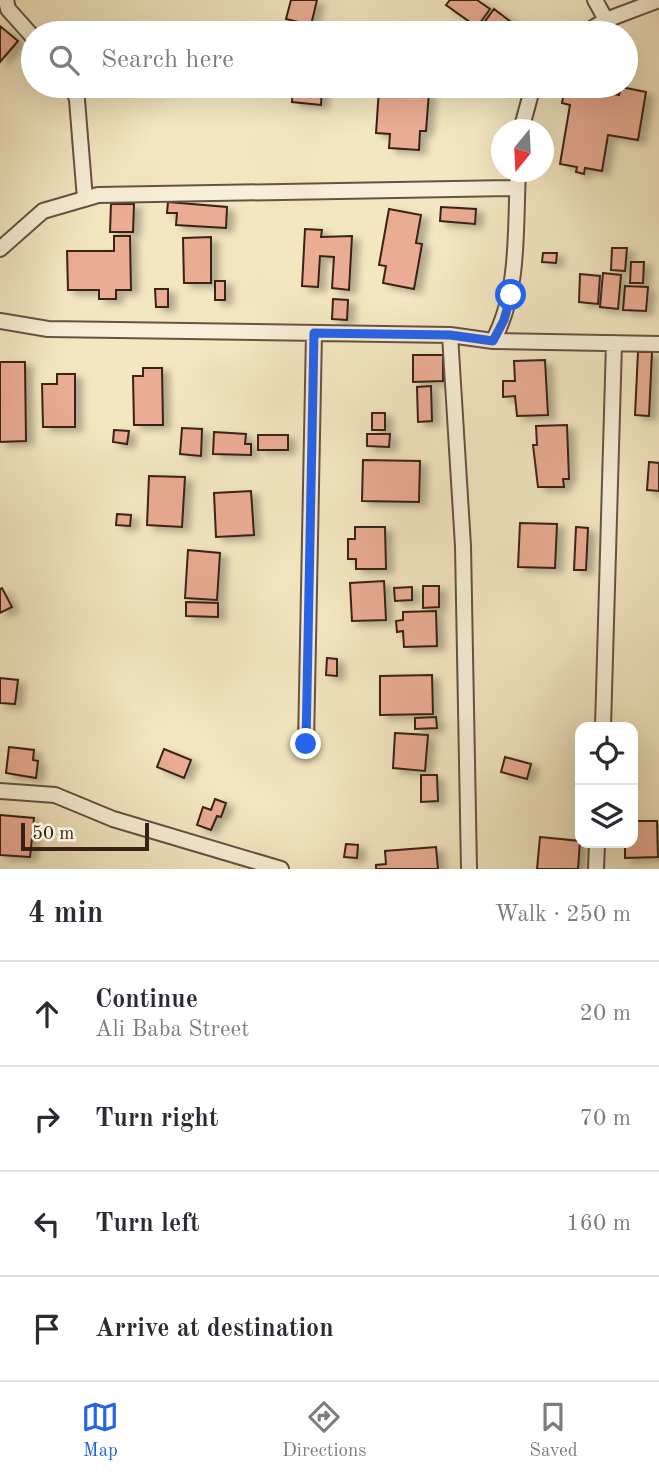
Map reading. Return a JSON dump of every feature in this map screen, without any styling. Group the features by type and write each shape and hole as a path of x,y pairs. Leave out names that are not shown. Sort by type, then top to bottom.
{"street":[{"path":"6,0 8,9 21,24"},
{"path":"595,0 606,20 659,0"},
{"path":"76,98 85,199"},
{"path":"522,119 529,98"},
{"path":"493,341 504,320 511,295 517,182"},
{"path":"0,249 43,211 98,195 517,187"},
{"path":"0,321 48,329 450,335 493,341 659,344"},
{"path":"306,744 314,333"},
{"path":"450,335 463,546 470,869"},
{"path":"603,722 614,343"},
{"path":"0,791 55,795 113,819 281,869"},
{"path":"596,869 597,848"}],"building":[{"path":"291,0 317,0 312,21 286,19"},
{"path":"450,0 477,0 490,9 481,21 469,21 446,5"},
{"path":"494,9 510,21 485,21"},
{"path":"0,26 18,41 0,62"},
{"path":"638,90 646,92 638,140 608,135 602,171 585,168 584,174 576,172 577,167 560,164 570,105 562,103 563,98 638,98"},
{"path":"292,98 321,98 321,105 292,102"},
{"path":"378,98 429,98 426,131 420,131 419,150 389,148 390,134 376,133"},
{"path":"168,202 227,207 226,228 176,225 177,213 167,213"},
{"path":"111,204 134,204 133,232 110,232"},
{"path":"441,207 476,209 475,224 440,221"},
{"path":"389,209 421,215 416,243 422,244 414,289 383,283 386,266 379,265"},
{"path":"305,229 322,230 321,237 352,236 349,290 332,288 334,257 320,256 318,287 302,286"},
{"path":"114,236 130,236 131,290 116,290 116,299 99,299 99,290 68,290 67,251 114,251"},
{"path":"211,237 211,283 184,283 183,238"},
{"path":"612,248 627,248 625,271 611,270"},
{"path":"543,253 557,253 556,263 542,262"},
{"path":"631,262 644,262 643,283 630,283"},
{"path":"603,273 621,275 618,309 600,307"},
{"path":"580,274 600,276 598,304 579,302"},
{"path":"215,281 225,281 225,300 215,300"},
{"path":"625,286 648,287 646,311 623,310"},
{"path":"155,289 168,289 168,307 156,307"},
{"path":"333,299 348,300 347,320 332,319"},
{"path":"638,352 652,352 649,416 635,415"},
{"path":"413,355 443,355 443,381 413,382"},
{"path":"545,360 548,415 517,416 515,396 503,397 503,381 515,381 514,361"},
{"path":"0,362 25,362 26,441 0,442"},
{"path":"143,368 162,368 163,425 134,425 133,376 143,376"},
{"path":"57,374 75,374 75,427 43,427 42,384 57,384"},
{"path":"431,386 432,421 418,422 417,387"},
{"path":"372,413 385,413 385,430 372,430"},
{"path":"567,425 569,479 563,479 564,487 538,487 533,445 537,445 536,426"},
{"path":"182,428 202,429 201,456 180,454"},
{"path":"114,430 129,431 127,444 113,442"},
{"path":"214,432 246,434 245,444 251,444 251,455 213,454"},
{"path":"367,434 390,434 389,447 367,446"},
{"path":"258,435 288,435 288,450 258,450"},
{"path":"363,460 420,461 419,502 362,501"},
{"path":"649,462 659,463 659,491 647,490"},
{"path":"149,476 185,477 182,527 147,525"},
{"path":"251,491 254,535 216,537 214,493"},
{"path":"117,514 131,515 130,526 116,525"},
{"path":"520,523 557,524 555,568 518,567"},
{"path":"355,527 385,527 386,569 356,569 356,559 348,559 348,539 355,539"},
{"path":"576,527 588,528 586,570 574,570"},
{"path":"188,550 220,553 217,600 185,598"},
{"path":"384,581 386,620 352,621 350,583"},
{"path":"423,586 439,586 439,607 423,608"},
{"path":"412,587 412,600 395,601 394,588"},
{"path":"2,588 12,607 0,613 0,589"},
{"path":"186,602 218,603 218,617 186,616"},
{"path":"436,611 437,646 404,647 403,631 397,632 396,621 403,620 403,612"},
{"path":"327,658 337,659 337,676 326,675"},
{"path":"432,675 433,714 380,715 380,676"},
{"path":"0,678 18,680 15,704 0,703"},
{"path":"436,717 437,728 415,729 415,718"},
{"path":"395,733 428,735 425,771 393,768"},
{"path":"9,747 34,750 33,760 38,761 36,778 6,773"},
{"path":"164,749 191,760 184,778 157,767"},
{"path":"505,757 531,764 527,779 501,772"},
{"path":"421,775 437,775 438,801 421,802"},
{"path":"215,799 226,803 221,817 217,816 211,830 197,825 203,807 211,810"},
{"path":"0,815 34,818 30,857 0,855"},
{"path":"638,821 657,821 658,857 625,858 625,848 638,848"},
{"path":"540,837 575,840 575,848 580,848 578,869 537,869"},
{"path":"346,844 358,845 357,858 344,857"},
{"path":"436,847 438,869 376,869 376,865 386,864 385,851"}],"route":[{"path":"306,744 314,333 450,335 493,341 504,320 511,295"}]}
